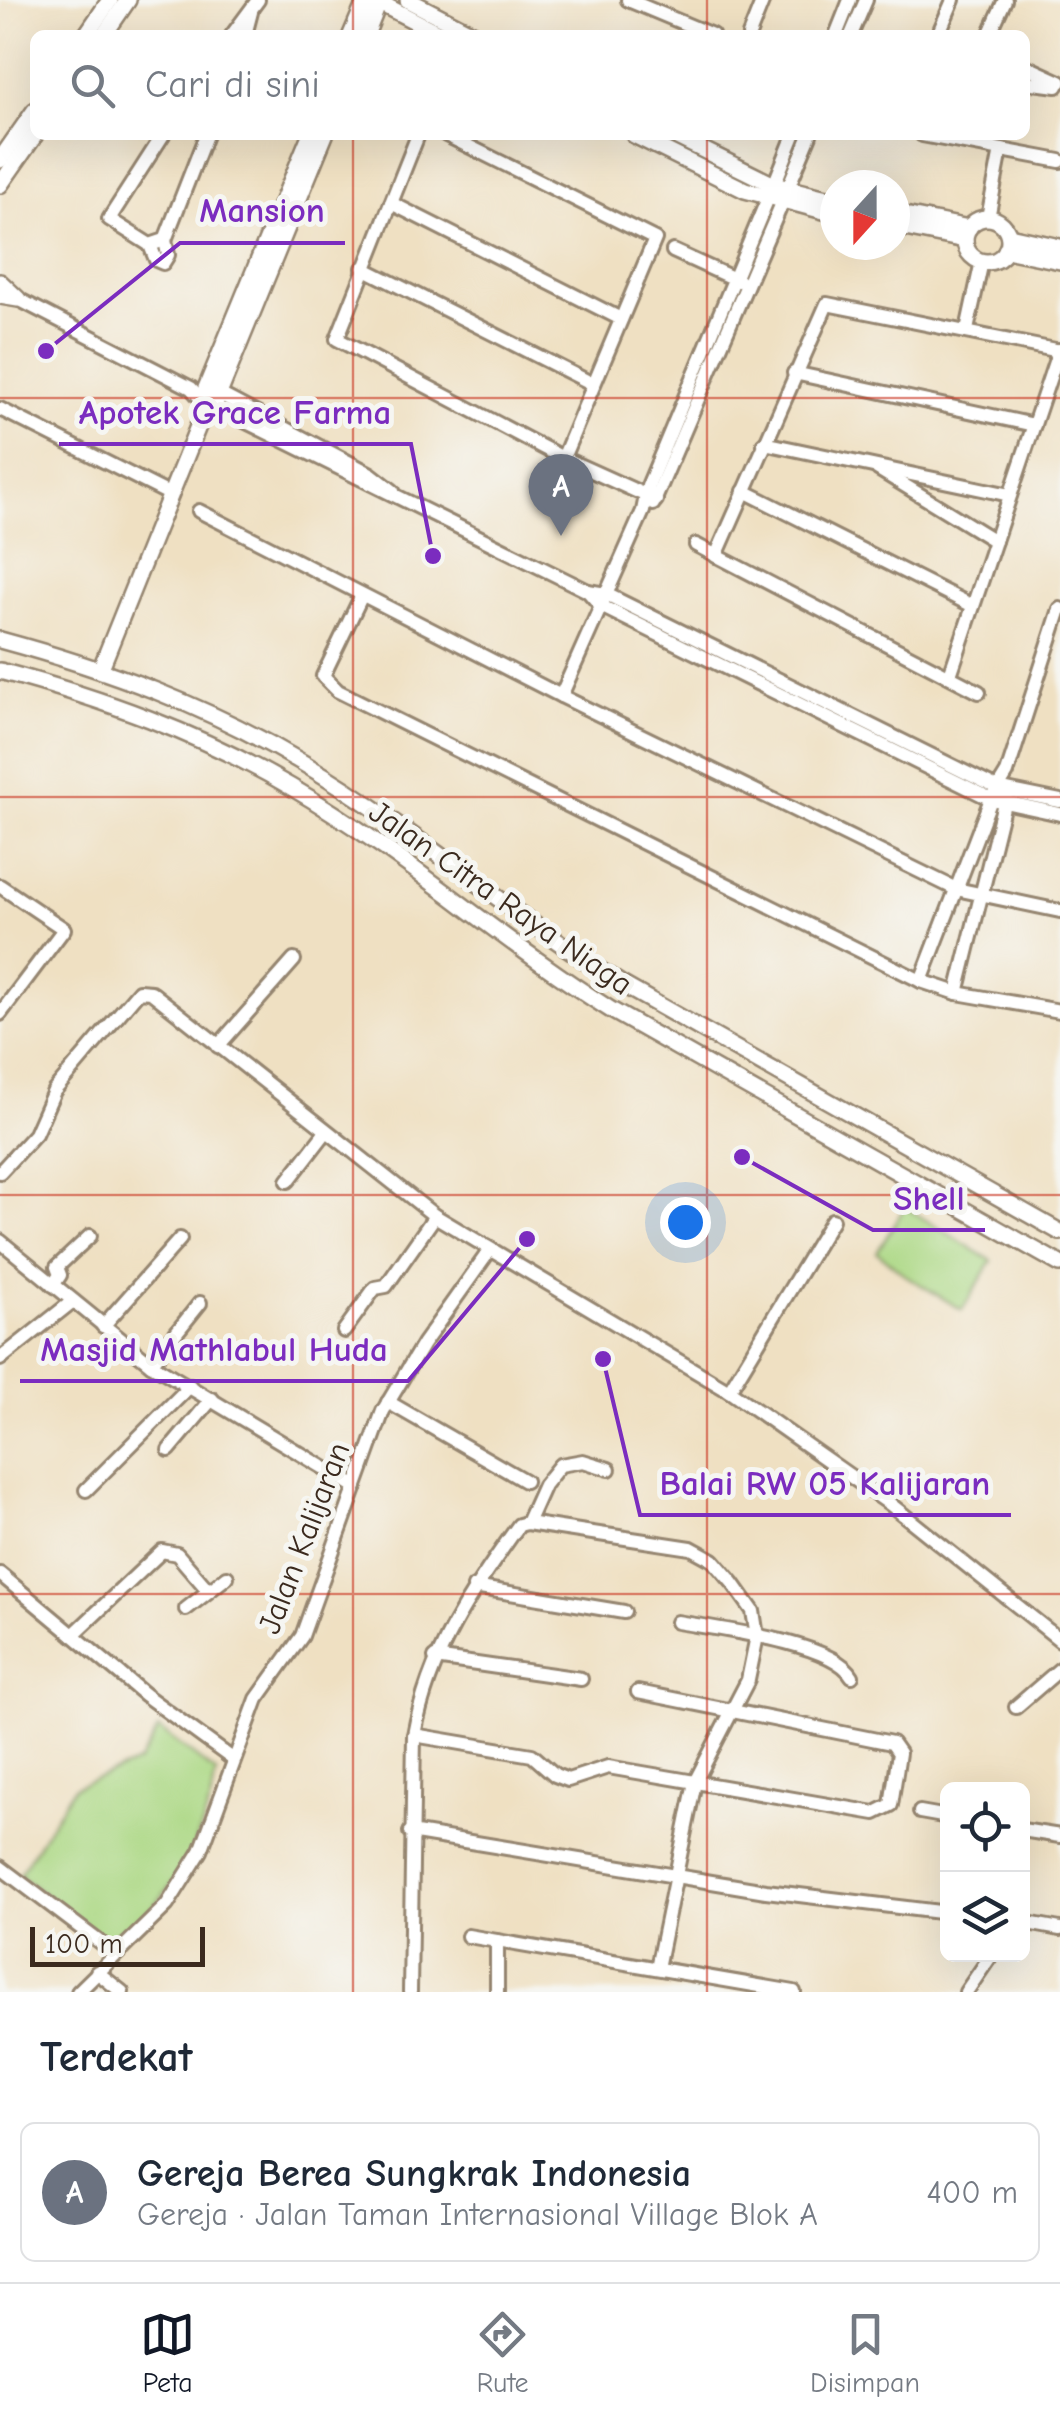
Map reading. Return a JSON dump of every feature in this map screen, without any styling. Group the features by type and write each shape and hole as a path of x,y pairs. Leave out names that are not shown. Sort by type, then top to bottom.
{"street":[{"path":"89,30 110,0"},
{"path":"107,30 128,0"},
{"path":"408,0 466,30"},
{"path":"628,0 700,30"},
{"path":"751,30 763,0"},
{"path":"846,30 850,0"},
{"path":"846,30 866,0"},
{"path":"940,30 953,0"},
{"path":"991,30 1004,0"},
{"path":"355,30 375,1"},
{"path":"367,30 375,1"},
{"path":"375,1 432,30"},
{"path":"236,30 255,5"},
{"path":"247,30 255,5"},
{"path":"1030,69 1060,84"},
{"path":"1030,82 1060,84"},
{"path":"0,160 30,117"},
{"path":"0,185 32,140"},
{"path":"160,140 110,212 112,224 150,245 156,260 163,263 168,255 165,240 204,140"},
{"path":"101,668 308,140"},
{"path":"206,395 323,140"},
{"path":"416,140 337,332 338,341 564,458 651,497"},
{"path":"456,140 655,239 564,458"},
{"path":"644,140 700,169 820,209"},
{"path":"683,140 778,194 820,198"},
{"path":"778,194 793,140"},
{"path":"561,696 651,497 778,194 807,140"},
{"path":"948,140 1060,162"},
{"path":"910,228 967,234 988,218 1001,150"},
{"path":"700,169 708,153"},
{"path":"391,203 620,319"},
{"path":"910,217 967,234"},
{"path":"988,218 1002,223 1008,243"},
{"path":"967,234 967,249 982,261 996,260 1008,243"},
{"path":"150,245 165,240"},
{"path":"1008,243 1060,247"},
{"path":"1008,243 1060,262"},
{"path":"672,252 741,282"},
{"path":"967,330 982,261"},
{"path":"363,268 593,384"},
{"path":"0,282 18,299 384,481 393,491 604,600 999,795 1060,814"},
{"path":"0,296 18,299"},
{"path":"716,556 820,312 831,303 1059,350 950,675"},
{"path":"794,374 1034,425"},
{"path":"0,410 171,494"},
{"path":"764,443 1010,495"},
{"path":"869,464 995,541"},
{"path":"744,491 973,606"},
{"path":"200,511 561,696 956,889 1060,911"},
{"path":"696,546 979,692"},
{"path":"362,595 323,676 338,691 921,981 957,993 1060,1011"},
{"path":"921,981 956,889 999,795 1060,610"},
{"name":"Jalan Citra Raya Niaga","path":"0,640 101,668 218,716 302,762 574,954 1060,1232"},
{"name":"Jalan Citra Raya Niaga","path":"0,671 147,717 290,786 541,966 611,1010 1060,1264"},
{"path":"290,786 302,762"},
{"path":"999,795 1060,800"},
{"path":"957,993 983,897 999,795"},
{"path":"0,886 64,929 0,1014"},
{"path":"218,1046 294,960"},
{"path":"0,1172 36,1134 54,1091 74,1065 126,1004 139,991 147,990 435,1216 607,1315 729,1392 890,1504 1060,1640"},
{"path":"838,1136 852,1111"},
{"path":"288,1181 326,1133"},
{"path":"344,1332 375,1288 388,1283 435,1216"},
{"path":"729,1392 832,1220"},
{"path":"52,1285 60,1274 57,1268 90,1236"},
{"path":"103,1326 180,1239"},
{"path":"0,1241 151,1364 356,1487"},
{"name":"Jalan Kalijaran","path":"78,1992 175,1894 211,1832 257,1699 302,1636 388,1402 490,1250"},
{"path":"0,1359 72,1301"},
{"path":"151,1364 200,1303"},
{"path":"86,1490 190,1386"},
{"path":"169,1450 212,1398"},
{"path":"388,1402 525,1481"},
{"path":"527,1522 544,1485 560,1465 583,1461 609,1469"},
{"path":"410,1992 410,1832 414,1735 421,1694 435,1658 474,1587 520,1525 527,1522 704,1554 753,1611 756,1636 748,1680 695,1782 656,1968"},
{"path":"74,1635 162,1552 177,1554 208,1590"},
{"path":"186,1609 227,1577"},
{"path":"2,1579 234,1760"},
{"path":"474,1587 624,1612"},
{"path":"677,1622 756,1636 836,1659 852,1676"},
{"path":"435,1658 581,1679"},
{"path":"1016,1708 1060,1669"},
{"path":"414,1735 532,1755 554,1775 568,1780 608,1767 874,1814 891,1805 899,1758 896,1745 638,1692"},
{"path":"920,1812 940,1816"},
{"path":"410,1832 674,1876 940,1912"},
{"path":"1030,1834 1060,1836"},
{"path":"0,1867 114,1953"},
{"path":"1030,1923 1060,1929"},
{"path":"468,1936 794,1992"},
{"path":"496,1992 497,1941"},
{"path":"966,1992 987,1962"},
{"path":"97,1972 122,1992"}],"green space":[{"path":"905,1207 992,1261 962,1310 905,1275 877,1252"},
{"path":"159,1729 216,1773 210,1801 193,1849 167,1891 112,1948 19,1875 74,1787 138,1763"}],"place":[{"name":"Mansion","path":"46,351"},
{"name":"Gereja Berea Sungkrak Indonesia","path":"561,536"},
{"name":"Apotek Grace Farma","path":"433,556"},
{"name":"Shell","path":"742,1157"},
{"name":"Masjid Mathlabul Huda","path":"527,1239"},
{"name":"Balai RW 05 Kalijaran","path":"603,1359"}]}
